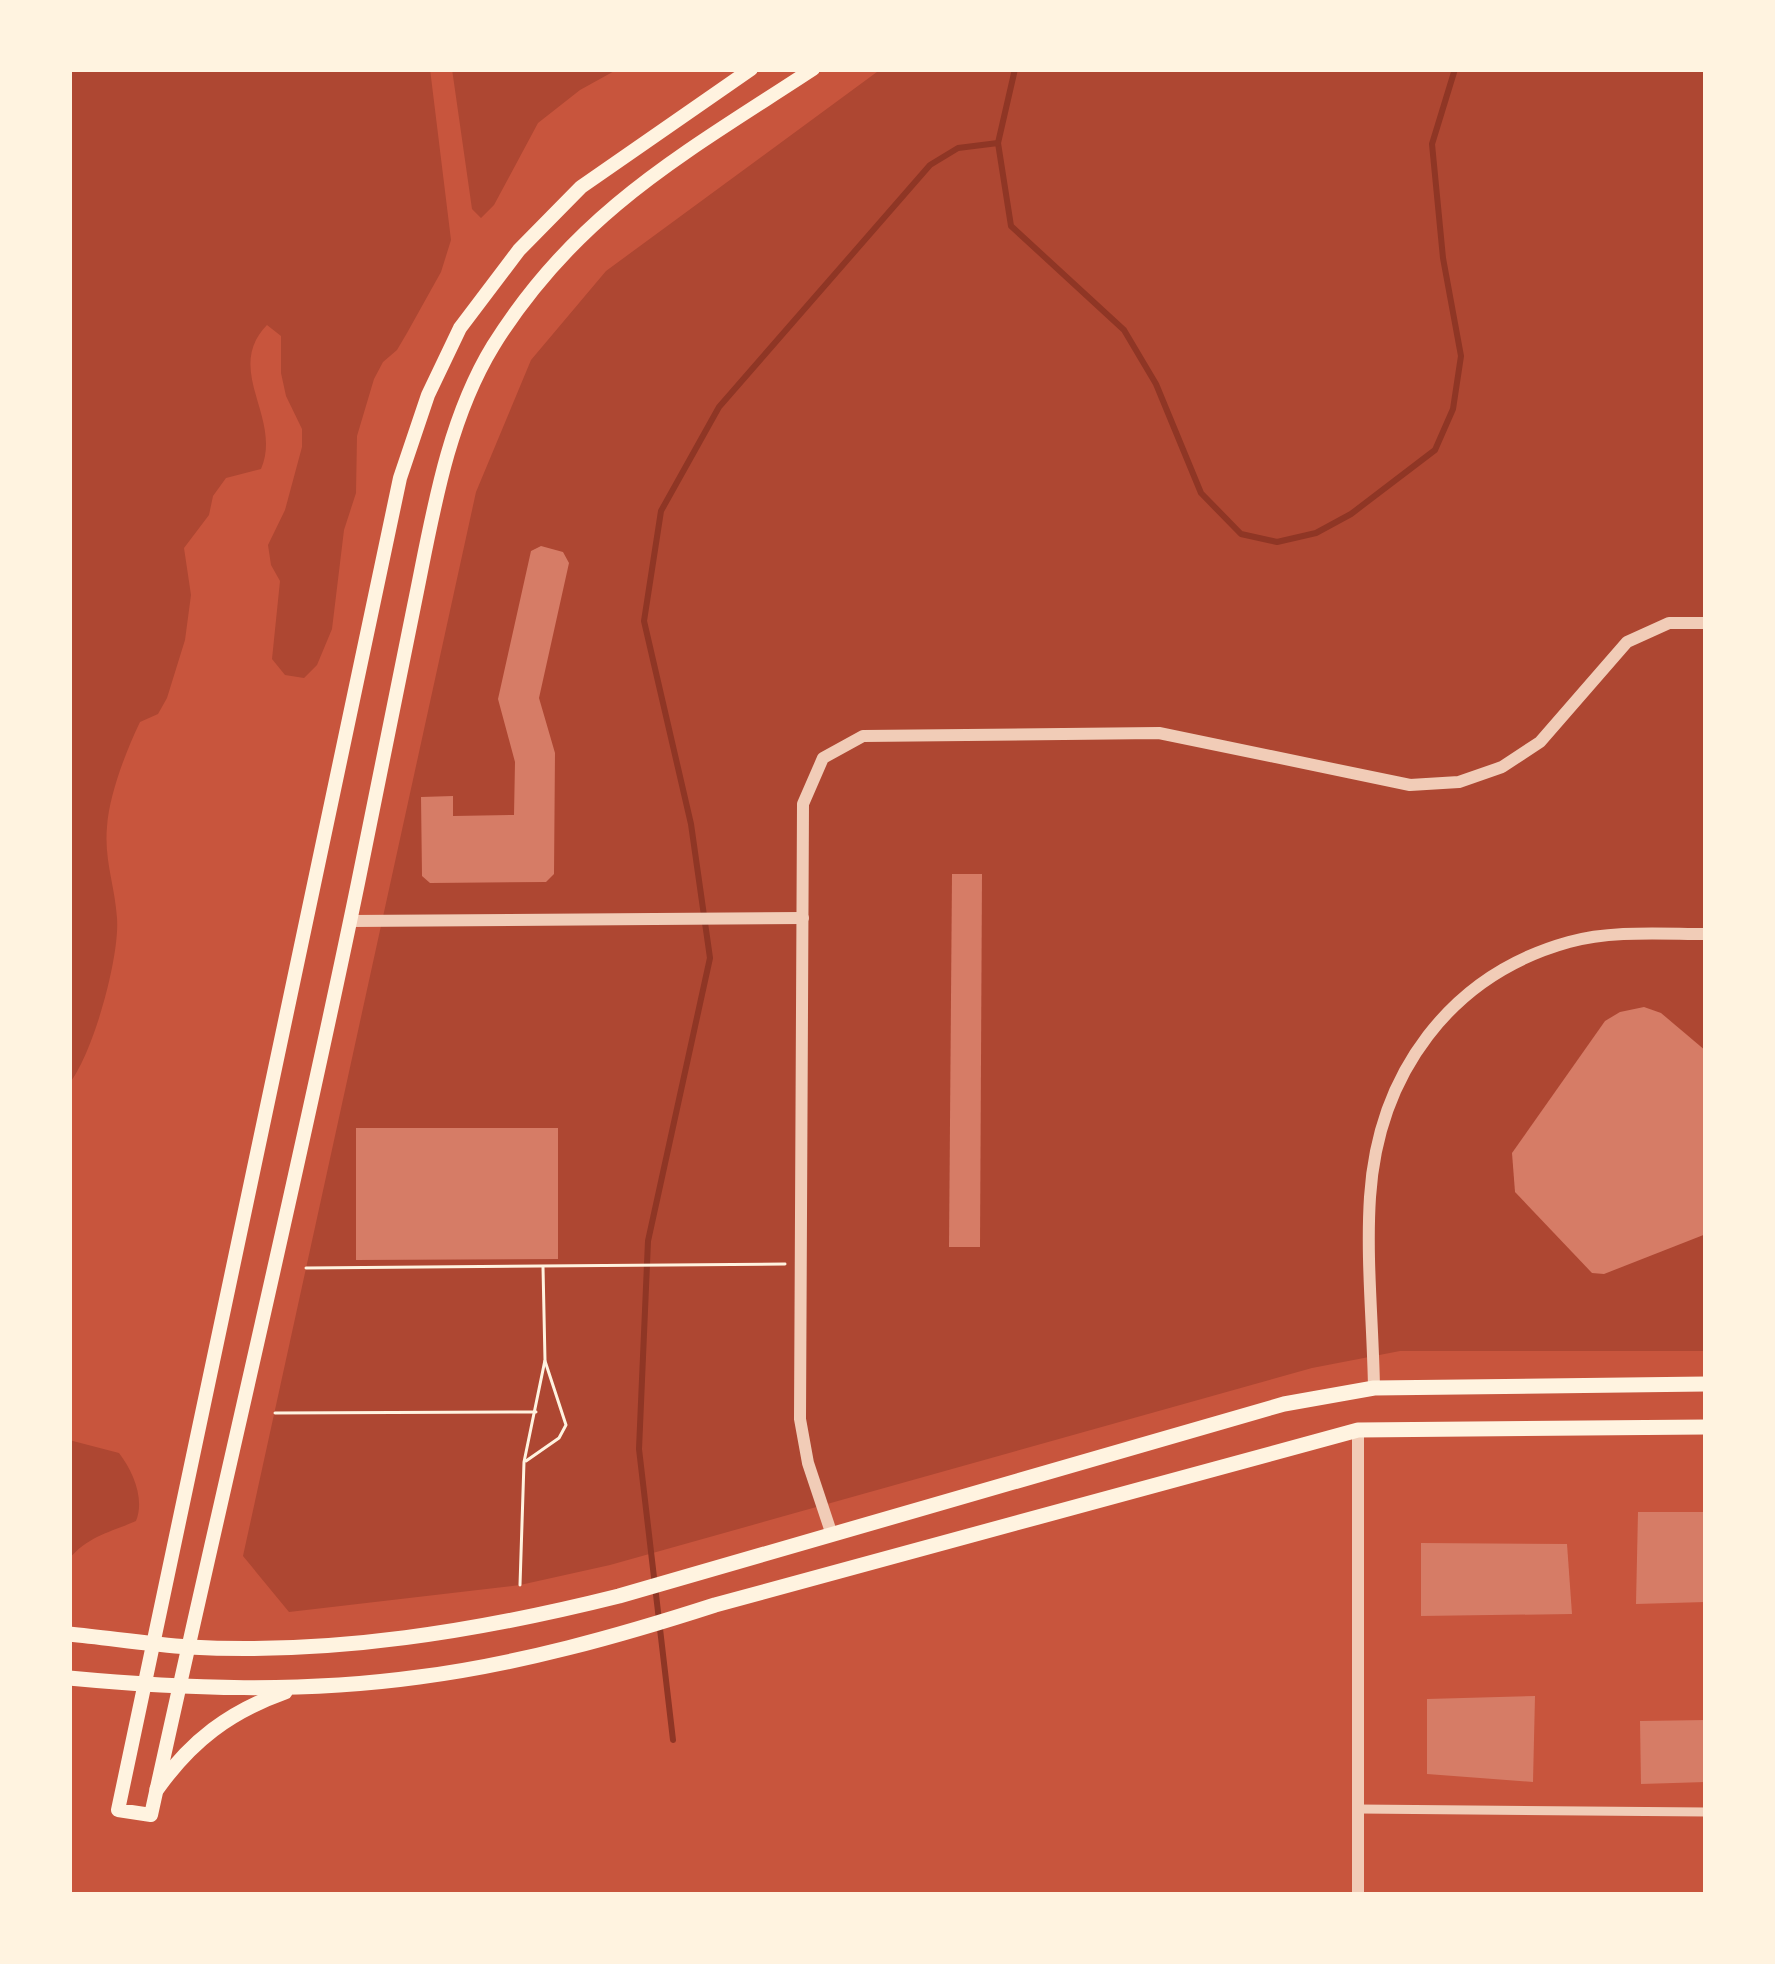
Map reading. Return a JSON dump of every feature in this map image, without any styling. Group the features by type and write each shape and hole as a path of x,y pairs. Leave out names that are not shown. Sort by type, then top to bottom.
{"main road":[{"path":"751,69 580,187 519,250 460,328 428,395 400,478 118,1810 151,1815 350,921 439,488 462,412 490,350 545,271 603,212 657,171 814,69"},
{"path":"69,1634 188,1646 298,1647 412,1637 523,1620 619,1596 1284,1404 1374,1388 1706,1384"},
{"path":"69,1678 179,1688 301,1687 420,1677 627,1634 715,1605 1358,1430 1706,1427"},
{"path":"157,1789 181,1755 209,1730 249,1705 301,1687"}],"street":[{"path":"831,1532 808,1463 800,1419 803,804 823,758 862,736 1159,734 1409,785 1459,782 1502,767 1540,742 1627,642 1669,623 1706,623"},
{"path":"350,921 803,918"},
{"path":"1374,1388 1370,1196 1383,1121 1412,1056 1458,998 1512,962 1573,941 1706,934"},
{"path":"1358,1430 1358,1895"},
{"path":"1358,1809 1706,1812"}],"path":[{"path":"306,1268 801,1264"},
{"path":"520,1585 524,1462 544,1360 543,1265"},
{"path":"524,1462 559,1438 566,1425 544,1360"},
{"path":"275,1413 536,1412"}],"shaded area":[{"path":"69,69 430,69 451,240 441,272 397,350 374,379 357,436 356,493 344,530 332,629 317,665 304,678 285,675 272,659 280,581 268,545 285,510 302,447 302,429 286,396 281,336 267,325 255,342 252,377 266,450 261,469 226,478 213,496 209,515 184,548 191,595 185,640 167,698 158,714 140,722 115,787 106,839 117,918 114,956 96,1029 69,1084"},
{"path":"452,69 618,69 580,90 538,123 494,205 481,218 472,209"},
{"path":"881,69 1706,69 1706,1351 1400,1351 1312,1368 610,1565 520,1585 289,1612 243,1556 476,492 531,360 606,271"},
{"path":"69,1440 119,1453 133,1477 139,1504 136,1521 92,1540 69,1559"}],"building":[{"path":"541,546 563,552 569,563 539,698 555,753 554,874 546,882 430,883 422,876 421,797 453,796 453,816 514,815 515,762 498,699 531,551"},
{"path":"952,874 982,874 980,1247 949,1247"},
{"path":"1644,1007 1661,1013 1706,1051 1706,1234 1604,1274 1592,1273 1515,1192 1512,1153 1605,1021"},
{"path":"356,1128 558,1128 558,1259 356,1260"},
{"path":"1638,1512 1706,1512 1706,1602 1636,1604"},
{"path":"1421,1543 1567,1544 1572,1614 1421,1616"},
{"path":"1535,1696 1533,1782 1427,1774 1427,1699"},
{"path":"1706,1720 1706,1782 1641,1784 1640,1721"}],"waterway":[{"path":"1015,69 998,143 1011,226 1124,330 1156,384 1201,493 1241,534 1277,542 1316,533 1351,514 1435,450 1453,409 1461,356 1443,258 1432,144 1455,69"},
{"path":"673,1740 639,1449 648,1241 710,958 691,824 644,621 661,511 719,407 930,165 958,148 998,143"}]}
